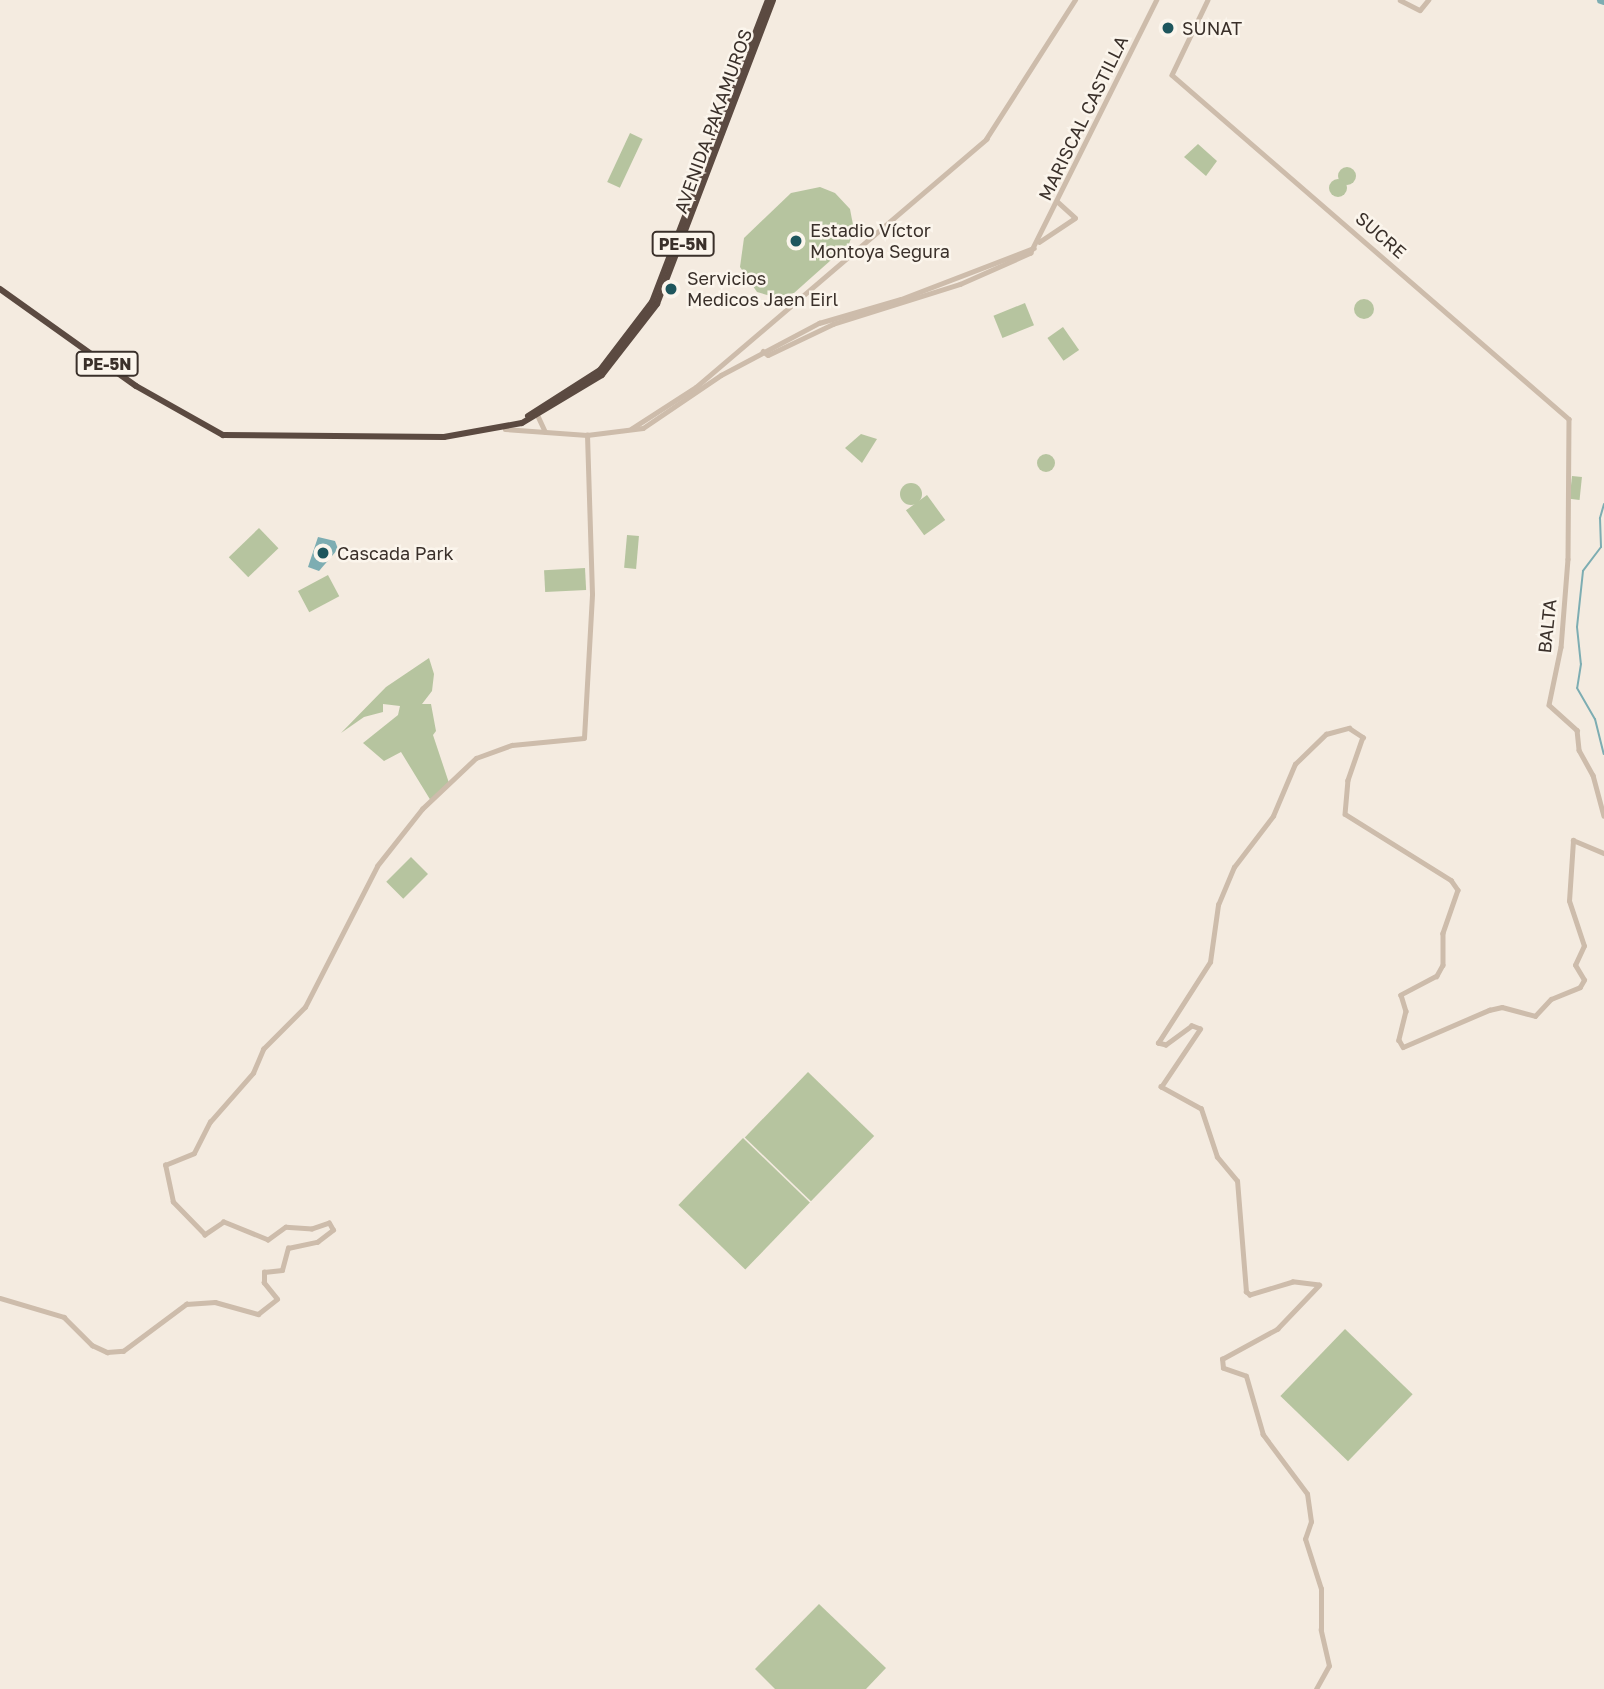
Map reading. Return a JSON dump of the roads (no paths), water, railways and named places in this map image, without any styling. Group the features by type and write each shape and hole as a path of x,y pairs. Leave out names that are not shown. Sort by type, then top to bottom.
{"highway":[{"name":"AVENIDA PAKAMUROS","path":"0,289 136,386 180,414 219,430 223,435 444,437 508,427 538,414 598,371 626,341 652,302 770,0"}],"street":[{"path":"508,427 587,435 631,429 696,387 986,139 1075,0"},
{"name":"MARISCAL CASTILLA","path":"631,429 663,417 765,353 830,318 901,299 1034,248 1039,243 1156,0"},
{"name":"SUCRE","path":"1208,0 1172,75 1569,419"},
{"path":"1400,0 1420,10 1428,0"},
{"path":"1039,243 1075,218 1058,202"},
{"path":"538,414 545,432"},
{"name":"BALTA","path":"1569,419 1568,559 1561,647 1549,705 1577,730 1579,750 1594,775 1604,816"},
{"path":"0,1298 64,1317 92,1345 107,1352 123,1351 186,1304 215,1302 251,1315 275,1304 274,1294 264,1283 264,1272 282,1270 288,1248 317,1242 334,1226 286,1227 268,1240 224,1222 210,1235 196,1228 173,1202 165,1165 194,1153 217,1115 244,1084 263,1049 313,997 377,866 422,809 476,758 513,745 584,738 592,594 587,435"},
{"path":"1316,1689 1329,1666 1321,1630 1321,1589 1305,1539 1311,1522 1307,1494 1263,1435 1246,1376 1223,1368 1222,1359 1245,1350 1258,1336 1277,1329 1319,1285 1293,1282 1250,1295 1246,1292 1237,1181 1217,1157 1202,1109 1161,1087 1200,1030 1192,1026 1166,1045 1158,1043 1210,962 1218,905 1234,867 1273,816 1295,764 1326,734 1349,728 1363,737 1348,780 1345,814 1451,880 1458,890 1443,933 1443,965 1437,976 1401,995 1406,1011 1399,1040 1403,1047 1489,1010 1502,1007 1535,1016 1551,999 1580,987 1584,979 1575,965 1584,946 1569,901 1573,840 1604,853"}],"water":[{"name":"Cascada Park","path":"318,537 335,541 338,549 319,571 308,567"}],"waterway":[{"path":"1604,504 1600,518 1601,547 1583,571 1577,627 1581,664 1577,688 1595,719 1604,754"}],"place":[{"name":"SUNAT","path":"1168,28"},
{"name":"Estadio Víctor Montoya Segura","path":"796,241"},
{"name":"Servicios Medicos Jaen Eirl","path":"671,289"},
{"name":"Cascada Park","path":"323,553"}]}
